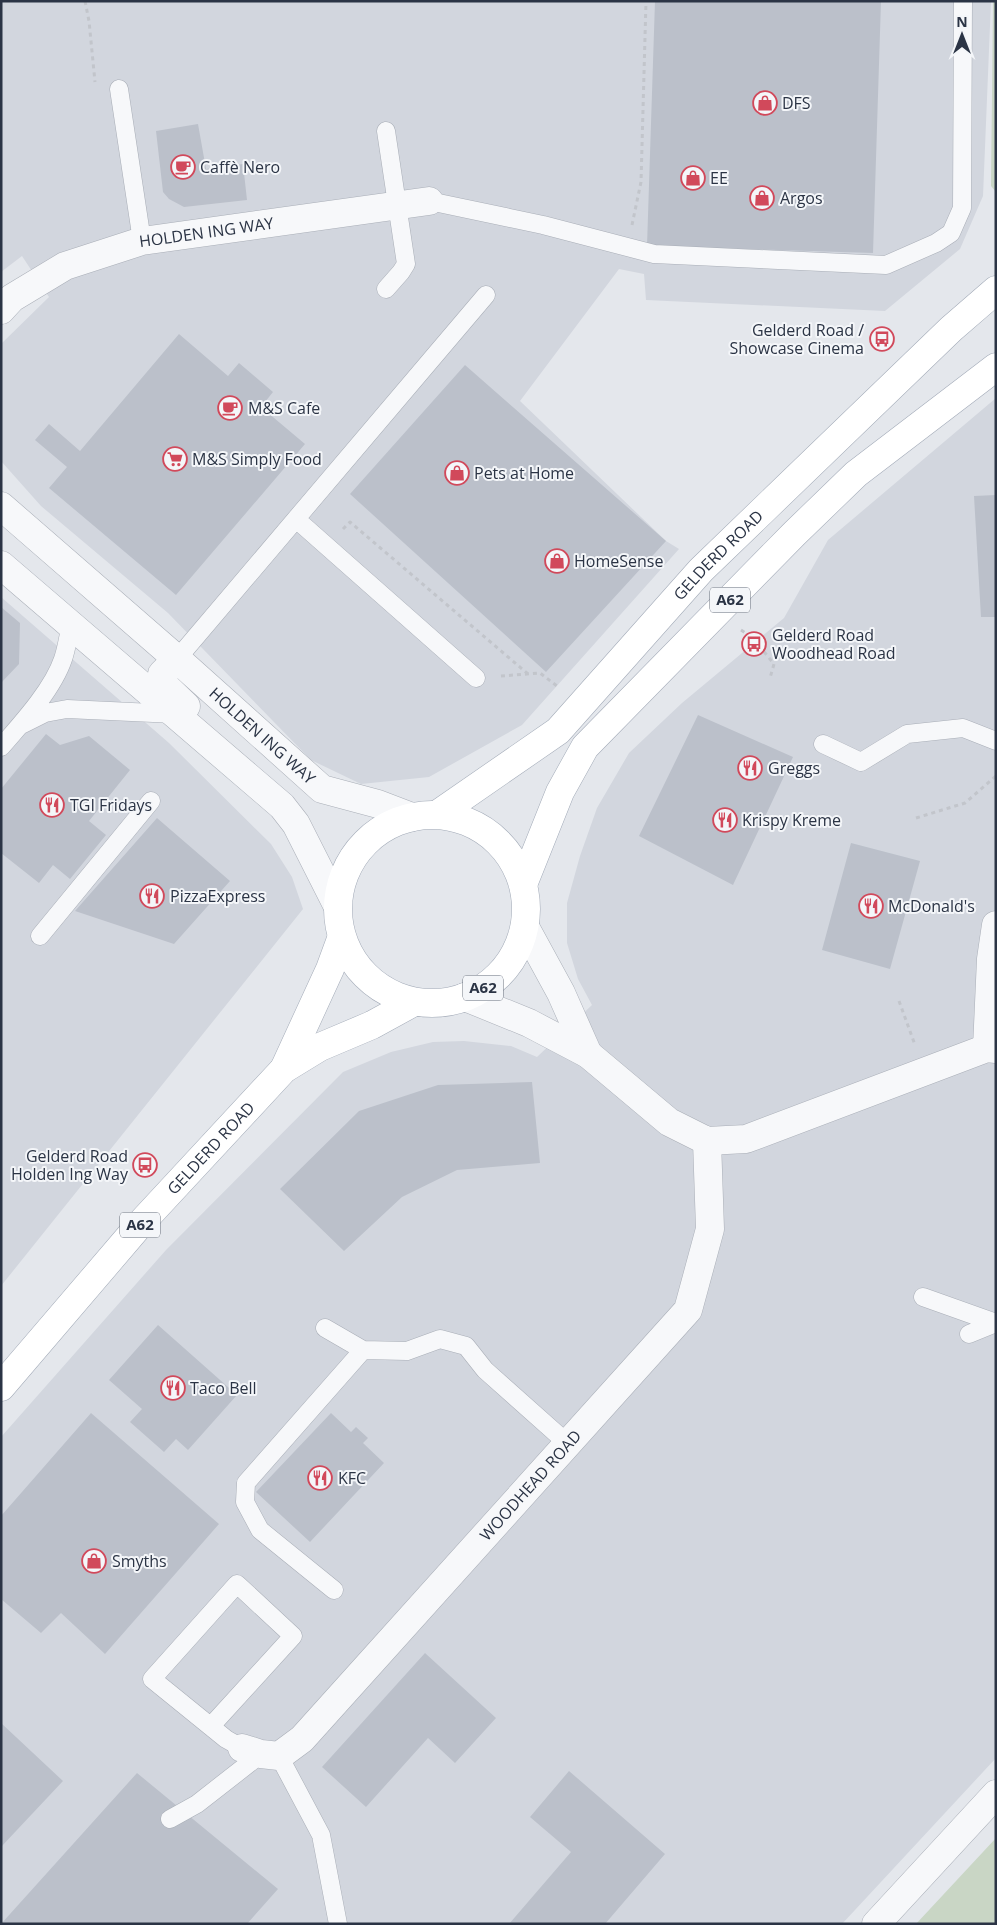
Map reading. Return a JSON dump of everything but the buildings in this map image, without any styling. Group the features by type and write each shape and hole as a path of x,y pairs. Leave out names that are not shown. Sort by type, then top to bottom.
{"main road":[{"name":"GELDERD ROAD","path":"996,290 944,335 701,570 558,731 425,815 381,828 358,848 342,874 336,903 341,939 353,962 369,980 394,996 414,1002 448,1003 475,993 494,981 508,966 522,939 527,919 524,882 560,792 586,747 856,474 996,367"},
{"name":"GELDERD ROAD","path":"425,815 478,826 498,840 524,882"},
{"name":"GELDERD ROAD","path":"284,1069 330,969 341,939"},
{"name":"GELDERD ROAD","path":"1,1388 142,1222 284,1069 320,1047 372,1025 414,1002"}],"street":[{"name":"HOLDEN ING WAY","path":"1,310 12,298 65,266 142,241 429,201"},
{"name":"HOLDEN ING WAY","path":"1,506 177,659 322,789 425,815"},
{"path":"1,565 282,806 296,824 336,903"},
{"name":"HOLDEN ING WAY","path":"177,659 162,674 161,682 190,710 197,733"},
{"path":"465,997 529,1023 588,1054 669,1122 707,1140 746,1139 924,1072 992,1049 991,959 996,925"},
{"path":"525,927 561,993 588,1054"},
{"name":"WOODHEAD ROAD","path":"261,1753 302,1739 688,1310 710,1229 707,1140"},
{"path":"876,1924 996,1794"}],"lane":[{"path":"429,201 543,225 654,254 886,265 936,243 952,233 962,208 963,1"},
{"path":"119,89 142,241"},
{"path":"386,131 406,264 386,289"},
{"path":"177,659 486,295"},
{"path":"296,519 476,678"},
{"path":"1,748 42,696 63,659 71,625"},
{"path":"24,721 45,713 67,709 175,714"},
{"path":"823,744 861,762 908,734 963,728 996,741"},
{"path":"40,936 152,801"},
{"path":"923,1296 996,1323"},
{"path":"969,1334 996,1323"},
{"path":"325,1328 363,1350 407,1351 440,1339 466,1346 485,1370 568,1443"},
{"path":"334,1590 260,1530 245,1502 246,1483 363,1350"},
{"path":"211,1726 293,1636 237,1584 152,1679 226,1739 261,1753 321,1835 338,1924"},
{"path":"170,1819 197,1804 261,1753"}],"path":[{"path":"85,1 89,21 95,84"},
{"path":"628,247 641,182 646,1"},
{"path":"326,545 350,522 528,674"},
{"path":"717,613 752,637 774,664 770,678"},
{"path":"476,678 540,672"},
{"path":"916,818 965,803 996,776"},
{"path":"899,1001 924,1072"}],"shaded area":[{"path":"1,1 991,1 983,196 960,249 885,311 646,300 644,274 619,269 520,401 666,541 679,549 522,725 429,777 361,784 311,760 168,613 41,506 1,461 1,344 49,297 22,256 1,272"},
{"path":"996,398 996,1758 842,1924 1,1924 1,1437 166,1250 343,1072 391,1052 433,1042 464,1041 511,1046 537,1057 592,1005 578,979 567,943 567,903 580,856 597,808 629,753 682,703 784,618 828,540"},
{"path":"1,597 169,743 271,844 292,877 303,909 1,1286"}],"green space":[{"path":"993,1 996,1 996,192 991,186"},
{"path":"996,1838 996,1924 916,1924"}],"place":[{"name":"DFS","path":"765,103"},
{"name":"Caffè Nero","path":"183,167"},
{"name":"EE","path":"693,178"},
{"name":"Argos","path":"762,198"},
{"name":"Gelderd Road / Showcase Cinema","path":"882,339"},
{"name":"M&S Cafe","path":"230,408"},
{"name":"M&S Simply Food","path":"175,459"},
{"name":"Pets at Home","path":"457,473"},
{"name":"HomeSense","path":"557,561"},
{"name":"Gelderd Road Woodhead Road","path":"754,644"},
{"name":"Greggs","path":"750,768"},
{"name":"TGI Fridays","path":"52,805"},
{"name":"Krispy Kreme","path":"725,820"},
{"name":"PizzaExpress","path":"152,896"},
{"name":"McDonald's","path":"871,906"},
{"name":"Gelderd Road Holden Ing Way","path":"145,1165"},
{"name":"Taco Bell","path":"173,1388"},
{"name":"KFC","path":"320,1478"},
{"name":"Smyths","path":"94,1561"}]}
